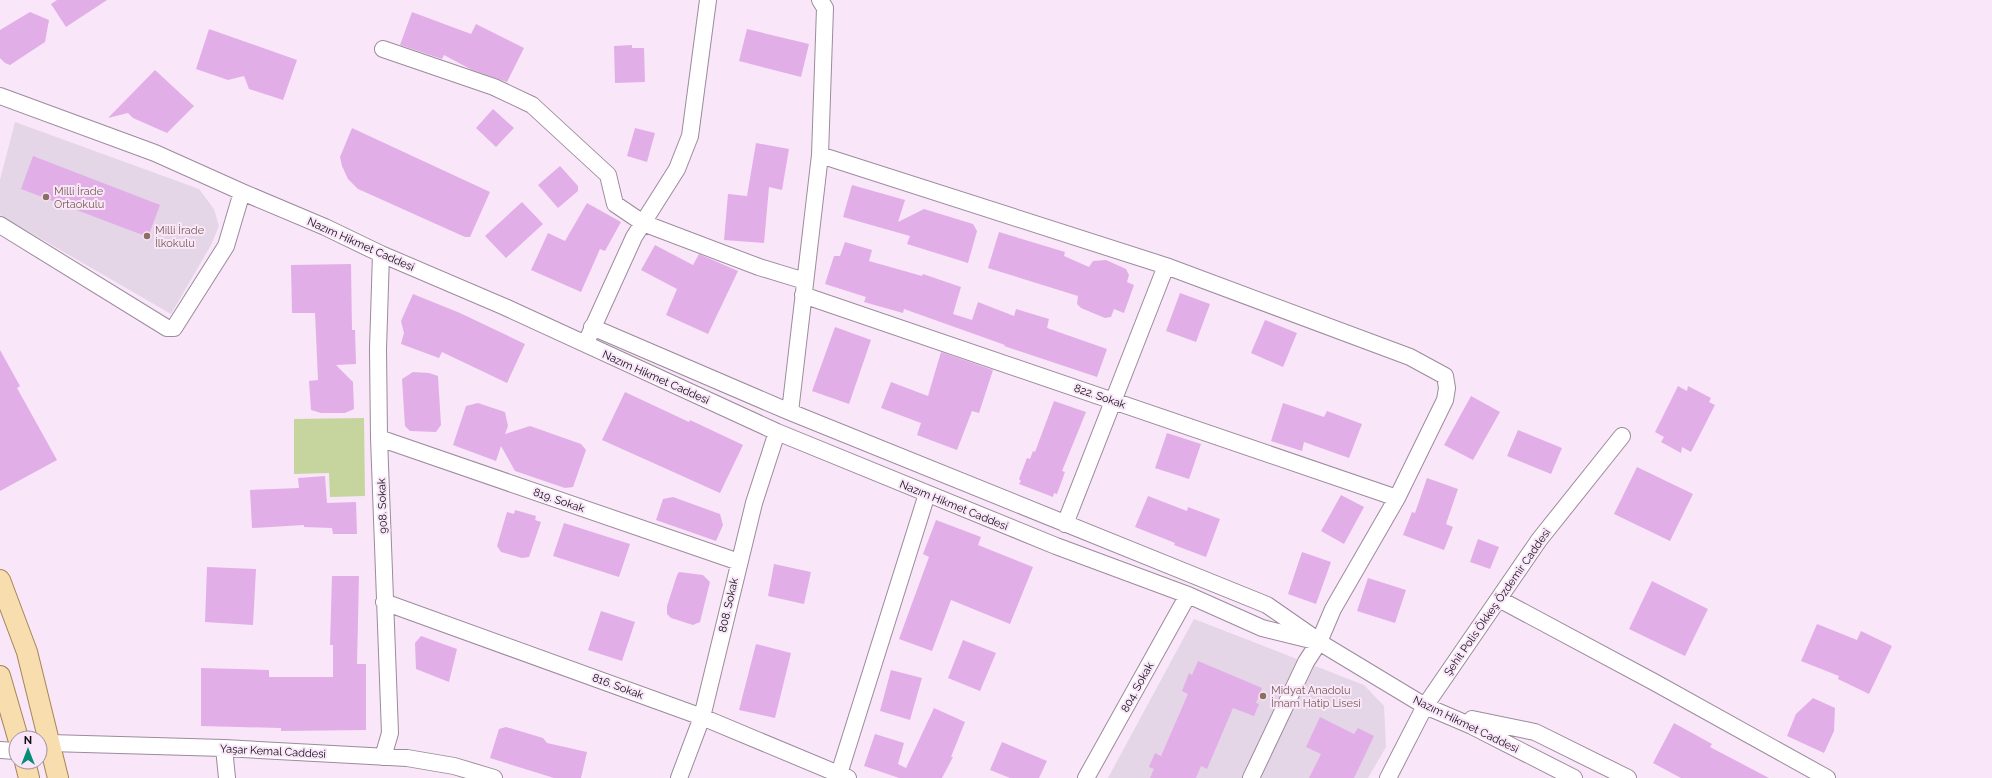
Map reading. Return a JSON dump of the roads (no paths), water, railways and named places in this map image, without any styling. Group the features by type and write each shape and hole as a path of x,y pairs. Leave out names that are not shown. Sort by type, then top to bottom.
{"main road":[{"path":"0,580 27,652 58,778"},
{"path":"0,676 16,730"}],"street":[{"path":"585,345 634,237 677,169 690,136 708,0"},
{"path":"790,412 820,155 825,8 820,0"},
{"name":"822. Sokak","path":"383,49 494,87 532,105 608,175 615,204 642,223 759,267 804,288 1112,400 1397,498"},
{"name":"Nazım Hikmet Caddesi","path":"0,96 155,153 242,192 325,226 381,254 505,307 777,432 1056,546 1188,595 1262,628 1319,642"},
{"path":"820,155 1166,266 1410,357 1445,376 1447,388 1445,400 1397,498 1333,609 1319,642 1306,662 1251,778"},
{"path":"0,225 167,328 174,328 226,246 242,192"},
{"name":"908. Sokak","path":"381,254 378,349 384,602 390,733 383,757"},
{"path":"1065,524 1112,400 1166,266"},
{"name":"Nazım Hikmet Caddesi","path":"592,327 790,412 1267,605 1319,642 1425,706 1472,726 1574,778"},
{"name":"808. Sokak","path":"679,778 702,717 738,562 754,503 777,432"},
{"name":"Şehit Polis Ökkeş Özdemir Caddesi","path":"1388,778 1425,706 1540,540 1622,436"},
{"name":"819. Sokak","path":"380,438 738,562"},
{"path":"843,776 927,494"},
{"name":"804. Sokak","path":"1086,778 1188,595"},
{"path":"1499,599 1654,682 1827,778"},
{"name":"816. Sokak","path":"384,602 702,717 843,776"},
{"path":"1443,714 1535,732 1628,778"},
{"name":"Yaşar Kemal Caddesi","path":"50,743 224,748 407,758 454,766 494,778"},
{"path":"224,748 228,778"}],"place":[{"name":"Milli İrade Ortaokulu","path":"46,197"},
{"name":"Milli İrade İlkokulu","path":"147,236"},
{"name":"Midyat Anadolu İmam Hatip Lisesi","path":"1263,696"}]}
